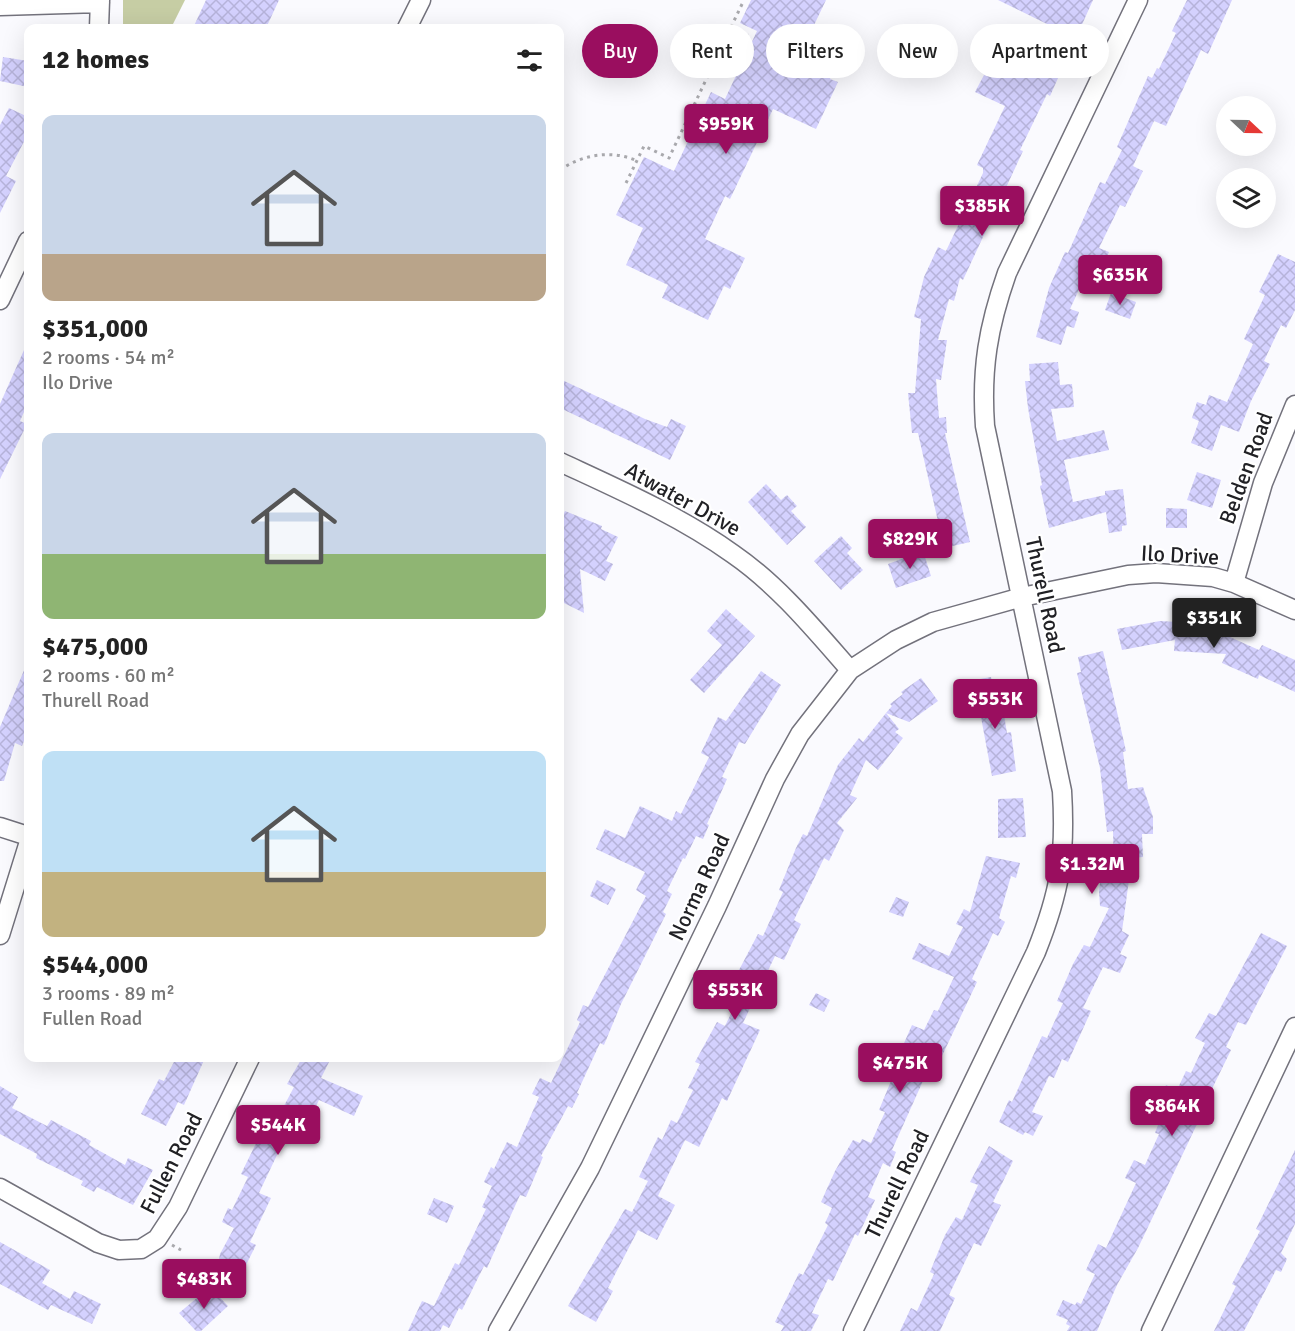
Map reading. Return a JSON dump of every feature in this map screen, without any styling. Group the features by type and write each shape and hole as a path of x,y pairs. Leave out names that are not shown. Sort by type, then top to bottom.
{"street":[{"path":"409,24 421,0"},
{"name":"Thurell Road","path":"853,1331 1036,952 1052,912 1062,874 1065,838 1062,791 985,426 982,388 985,348 1007,273 1138,0"},
{"path":"0,6 100,1 99,24"},
{"path":"2,292 24,249"},
{"name":"Belden Road","path":"1234,583 1263,483 1295,405"},
{"name":"Atwater Drive","path":"564,464 679,521 734,554 797,610 850,670"},
{"name":"Ilo Drive","path":"1022,597 1128,575 1156,573 1213,578 1234,583 1295,610"},
{"name":"Norma Road","path":"498,1331 590,1168 717,906 775,779 800,734 850,670 896,640 933,622 1022,597"},
{"path":"0,827 24,835"},
{"path":"0,935 24,858"},
{"path":"1151,1331 1295,1027"},
{"name":"Fullen Road","path":"0,1188 99,1243 119,1250 141,1249 157,1239 178,1207 248,1062"}],"path":[{"path":"732,24 744,0"},
{"path":"626,183 644,146 669,158 707,78"},
{"path":"564,167 574,160 590,156 620,156 637,161"}],"green space":[{"path":"123,0 185,0 173,24 123,24"}],"building":[{"path":"206,0 279,0 268,24 195,24"},
{"path":"751,0 826,0 815,24 766,24 766,78 830,78 838,82 816,129 773,109 730,199 725,196 705,239 745,258 730,289 724,286 708,320 662,298 668,285 626,265 643,228 616,215 644,157 674,171 711,92 725,99 735,78 754,78 754,37 757,31 754,30 754,24 740,23"},
{"path":"998,0 1093,0 1082,24 1047,24"},
{"path":"1187,0 1232,0 1208,54 1201,50 1166,126 1154,121 1133,166 1143,171 1125,207 1120,205 1099,248 1109,252 1095,284 1084,279 1070,309 1079,312 1074,328 1067,326 1061,345 1036,337 1049,288 1065,252 1068,253 1100,182 1105,184 1122,150 1117,147 1148,76 1152,78 1157,68 1159,69 1176,33 1172,31"},
{"path":"3,57 24,60 24,86 0,81"},
{"path":"982,78 1058,78 1050,96 1047,94 1020,150 1023,151 963,280 960,278 954,301 949,299 938,340 947,340 941,380 936,379 939,418 946,417 947,433 945,433 970,542 944,548 918,433 912,433 908,393 915,393 921,319 914,317 924,277 938,247 946,251 983,173 983,168 977,165 1005,106 975,92"},
{"path":"9,108 24,115 24,142 6,176 16,181 0,213 0,125"},
{"path":"1278,254 1295,262 1295,310 1286,328 1281,325 1264,361 1270,364 1251,401 1239,432 1221,425 1212,451 1191,443 1199,421 1192,418 1197,402 1206,405 1209,395 1227,402 1253,344 1244,339 1265,295 1259,292"},
{"path":"1111,293 1136,302 1130,319 1105,310"},
{"path":"24,350 24,412 20,421 24,423 24,430 0,479 0,404"},
{"path":"1058,362 1060,385 1072,384 1074,407 1051,409 1057,441 1104,430 1109,450 1064,460 1073,502 1105,495 1105,491 1123,489 1127,525 1122,526 1122,531 1109,533 1106,512 1049,528 1040,486 1042,485 1025,381 1030,381 1029,364"},
{"path":"564,381 645,419 667,427 671,419 686,426 670,460 564,410"},
{"path":"1197,472 1221,480 1212,508 1187,500"},
{"path":"766,484 781,500 787,495 797,506 791,511 806,527 787,545 748,502"},
{"path":"1166,508 1187,509 1187,528 1166,528"},
{"path":"565,511 602,526 601,529 618,537 606,561 613,564 605,581 580,569 584,613 564,603"},
{"path":"841,536 852,548 847,553 863,570 841,590 814,561"},
{"path":"923,551 931,576 896,588 888,564"},
{"path":"726,609 755,636 704,693 690,680 722,645 707,631"},
{"path":"1160,621 1213,624 1212,629 1259,650 1262,645 1295,660 1295,692 1259,675 1258,679 1222,663 1226,654 1174,651 1175,640 1122,650 1117,629"},
{"path":"1103,651 1126,751 1123,752 1128,789 1143,787 1153,817 1153,834 1142,834 1143,857 1132,858 1122,931 1129,935 1120,954 1127,957 1120,973 1103,967 1083,1008 1091,1011 1068,1062 1062,1059 1054,1078 1049,1076 1032,1112 1043,1116 1033,1136 1025,1132 1023,1135 999,1122 1009,1100 1012,1102 1042,1036 1047,1038 1063,1003 1057,1001 1073,964 1084,945 1090,947 1109,908 1100,906 1099,891 1102,868 1114,870 1113,831 1107,832 1100,768 1077,673 1081,672 1078,657"},
{"path":"24,670 24,741 22,746 15,743 4,781 0,781 0,727"},
{"path":"761,671 781,685 745,744 739,742 722,777 727,779 707,824 709,825 703,839 696,836 685,859 683,858 667,891 672,894 663,912 666,914 621,1004 604,1045 600,1043 572,1108 568,1106 541,1156 543,1157 526,1197 520,1195 487,1268 484,1266 462,1310 459,1308 449,1328 443,1325 440,1331 408,1331 422,1301 434,1306 455,1263 459,1265 486,1209 482,1207 492,1186 484,1182 491,1167 494,1169 507,1142 517,1147 539,1097 532,1094 540,1078 551,1083 561,1062 564,1062 564,1056 580,1022 577,1020 583,1005 588,1007 646,896 636,890 645,872 596,849 605,829 625,838 640,806 672,821 676,811 681,814 709,757 701,753 718,717 726,721"},
{"path":"991,677 996,704 1002,703 1007,733 1011,732 1016,771 992,776 974,680"},
{"path":"921,678 938,701 909,722 886,713 892,706 890,704 903,694 901,692"},
{"path":"886,713 899,729 895,732 903,738 878,770 866,760 850,795 857,798 837,823 844,830 829,861 824,858 794,920 801,924 784,960 775,956 743,1023 760,1030 727,1101 722,1098 699,1147 685,1140 658,1196 675,1205 657,1240 638,1230 608,1288 613,1291 596,1322 568,1306 625,1209 632,1212 648,1181 639,1177 658,1137 662,1140 671,1120 677,1123 693,1090 688,1088 700,1064 695,1062 717,1022 725,1026 740,995 729,989 758,934 763,936 783,892 779,890 796,848 803,834 807,836 838,765 859,738 863,742"},
{"path":"1023,798 1026,837 998,838 998,799"},
{"path":"986,856 1020,863 1016,878 1011,876 999,918 1005,922 998,936 993,933 972,979 977,982 933,1075 927,1072 892,1150 896,1152 890,1167 883,1163 868,1197 875,1200 858,1236 855,1234 833,1281 828,1279 812,1313 819,1315 811,1331 781,1331 784,1326 775,1322 799,1273 803,1275 828,1225 825,1223 832,1208 821,1202 835,1171 853,1140 860,1143 862,1139 871,1143 885,1112 879,1110 896,1069 881,1062 889,1045 901,1050 912,1025 924,1030 934,1010 938,1011 954,977 912,959 919,943 949,956 963,927 956,924 964,909 970,912"},
{"path":"597,880 616,889 608,905 590,896"},
{"path":"896,897 909,902 903,917 889,912"},
{"path":"1261,933 1287,946 1246,1025 1238,1022 1226,1047 1231,1050 1209,1095 1206,1094 1194,1120 1198,1122 1138,1248 1117,1285 1097,1331 1067,1331 1070,1326 1066,1324 1068,1320 1056,1315 1063,1300 1075,1305 1077,1302 1081,1304 1095,1274 1086,1270 1098,1244 1106,1248 1136,1183 1125,1178 1134,1160 1145,1165 1159,1134 1155,1133 1158,1125 1156,1124 1164,1106 1158,1103 1166,1085 1177,1090 1186,1071 1191,1073 1205,1043 1195,1038 1209,1013 1216,1016"},
{"path":"816,993 830,1000 824,1012 809,1005"},
{"path":"174,1062 203,1062 184,1105 178,1102 166,1126 141,1114 159,1079 164,1081"},
{"path":"300,1062 329,1062 321,1078 363,1096 354,1116 319,1100 297,1144 285,1138 259,1193 271,1198 250,1242 256,1245 238,1281 217,1270 220,1254 234,1228 222,1222 228,1208 232,1210 248,1177 241,1174 259,1137 261,1138 271,1118 276,1121 294,1087 287,1084"},
{"path":"0,1086 18,1097 12,1108 47,1126 51,1120 91,1141 89,1145 125,1165 128,1158 153,1170 133,1205 97,1187 94,1192 81,1185 83,1181 36,1158 37,1154 0,1134"},
{"path":"989,1146 1013,1161 993,1202 1001,1205 981,1246 974,1243 949,1295 955,1298 940,1331 900,1331 911,1308 917,1311 934,1274 930,1272 945,1235 956,1217 962,1220 978,1185 970,1182"},
{"path":"1295,1150 1295,1224 1281,1253 1287,1259 1281,1272 1276,1270 1244,1331 1214,1331 1236,1286 1232,1284 1260,1231 1256,1229"},
{"path":"434,1198 454,1206 447,1223 427,1214"},
{"path":"0,1242 50,1270 42,1283 70,1299 74,1291 101,1304 92,1324 51,1305 48,1310 0,1284"},
{"path":"210,1287 228,1306 201,1331 196,1331 179,1313"}]}
